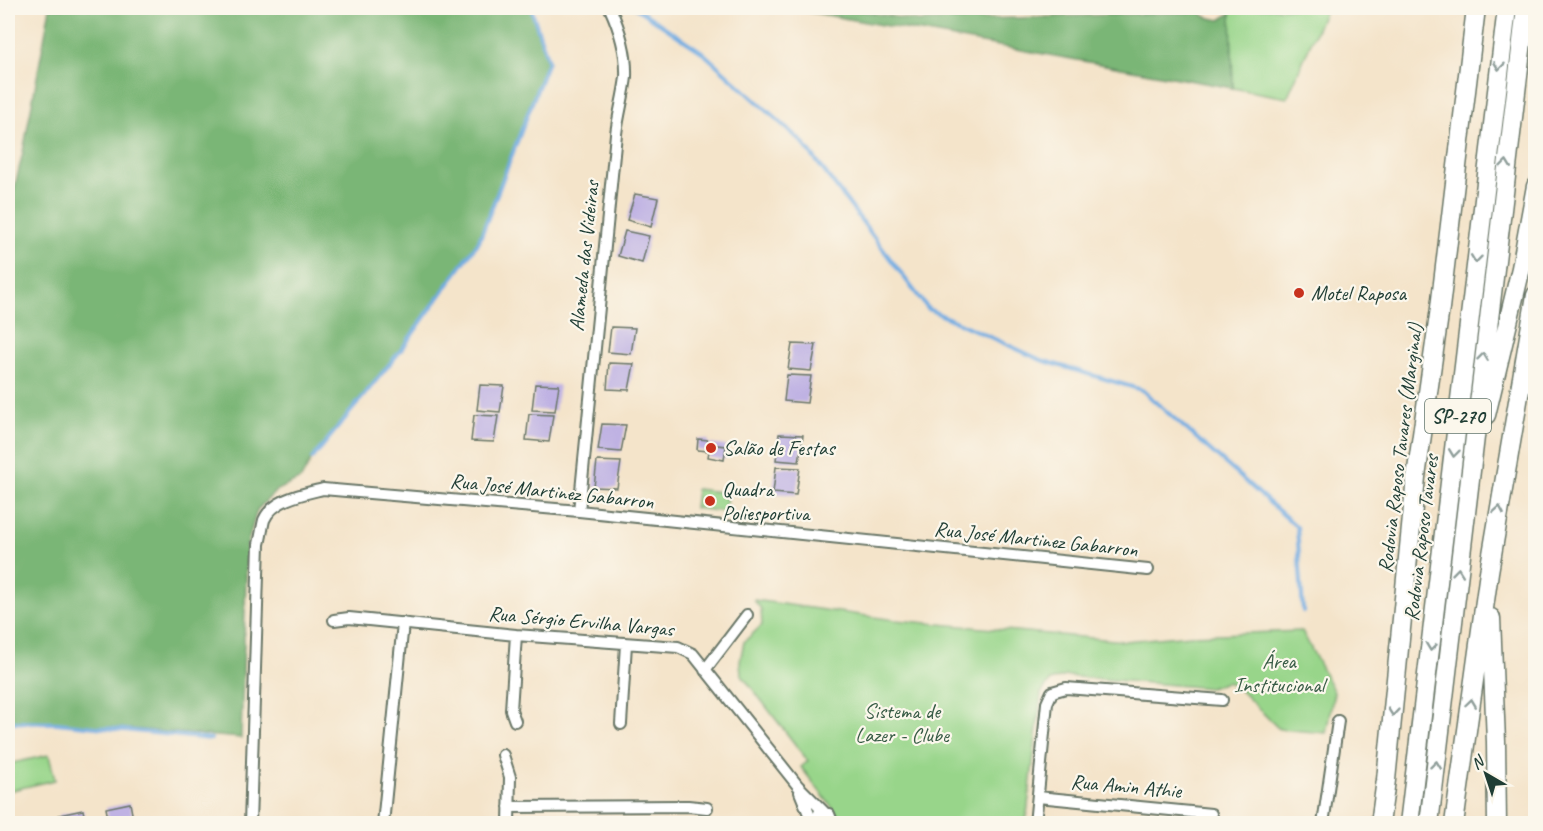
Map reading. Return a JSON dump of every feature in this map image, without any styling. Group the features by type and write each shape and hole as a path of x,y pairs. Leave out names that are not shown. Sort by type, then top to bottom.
{"highway":[{"name":"Rodovia Raposo Tavares (Marginal)","path":"1380,824 1416,477 1440,308 1476,8"},
{"name":"Rodovia Raposo Tavares","path":"1409,824 1507,8"},
{"name":"Rodovia Raposo Tavares","path":"1429,824 1466,495 1526,8"},
{"path":"1466,495 1521,268 1536,186"},
{"name":"SP-270","path":"1454,824 1489,572 1536,295"},
{"path":"1489,572 1497,824"}],"street":[{"name":"Alameda das Videiras","path":"579,511 616,134 626,78 624,48 618,25 610,8"},
{"name":"Rua José Martinez Gabarron","path":"250,824 259,544 265,518 290,497 323,489 579,511 1148,570"},
{"path":"705,670 747,615"},
{"name":"Rua Sérgio Ervilha Vargas","path":"334,620 349,618 516,635 678,647 693,654 798,786 832,818 833,823"},
{"path":"383,824 403,623"},
{"path":"514,721 511,710 516,635"},
{"path":"621,724 626,644"},
{"path":"1035,824 1047,703 1052,692 1066,688 1222,700"},
{"path":"1323,824 1338,721"},
{"path":"503,755 510,777 509,824"},
{"name":"Rua Sérgio Ervilha Vargas","path":"798,786 809,822 819,813 824,812"},
{"name":"Rua Amin Athie","path":"1038,797 1211,814"},
{"path":"509,807 688,806 707,808"}],"green space":[{"path":"50,8 531,8 548,61 479,241 401,350 312,459 301,479 277,490 257,510 247,545 241,738 57,723 8,722 8,215 23,152"},
{"path":"787,8 845,8 919,21 1199,12 1206,17 1220,20 1231,13 1233,88"},
{"path":"1230,8 1326,8 1287,98 1233,88"},
{"name":"Quadra Poliesportiva","path":"696,489 727,493 725,512 694,508"},
{"name":"Sistema de Lazer - Clube","path":"754,600 895,620 1125,641 1191,635 1302,631 1334,692 1326,733 1279,729 1235,685 1226,682 1210,688 1066,676 1050,681 1041,693 1026,823 844,823 801,767 808,761 741,674 740,661 744,642 762,625 761,609"},
{"path":"49,755 55,780 8,791 8,764"}],"building":[{"path":"635,194 658,198 651,227 627,220"},
{"path":"625,231 649,236 642,263 618,256"},
{"path":"611,327 635,328 631,354 608,352"},
{"path":"792,344 816,345 811,371 788,369"},
{"path":"609,363 634,364 629,390 607,389"},
{"path":"787,375 811,376 807,403 784,401"},
{"path":"535,384 559,385 555,411 532,410"},
{"path":"480,385 504,386 500,412 477,410"},
{"path":"529,414 553,415 549,442 526,440"},
{"path":"474,415 498,416 494,442 471,441"},
{"path":"602,424 626,425 621,452 598,450"},
{"path":"779,434 803,435 799,462 776,460"},
{"name":"Salão de Festas","path":"698,439 708,440 708,444 726,446 724,460 708,457 709,451 697,450"},
{"path":"597,461 621,462 617,488 594,487"},
{"path":"776,467 800,468 796,495 773,493"},
{"path":"130,803 134,824 109,824 106,808"},
{"path":"83,810 86,824 61,824 59,815"}],"waterway":[{"path":"312,459 401,350 479,241 548,61 531,8"},
{"path":"636,8 702,52 803,143 928,309 1041,360 1142,390 1297,527 1303,611"},
{"path":"8,722 57,723 211,739"}],"place":[{"name":"Motel Raposa","path":"1299,293"},
{"name":"Salão de Festas","path":"711,448"},
{"name":"Quadra Poliesportiva","path":"710,501"}],"park label":[{"name":"Área Institucional","path":"1279,673"}]}
